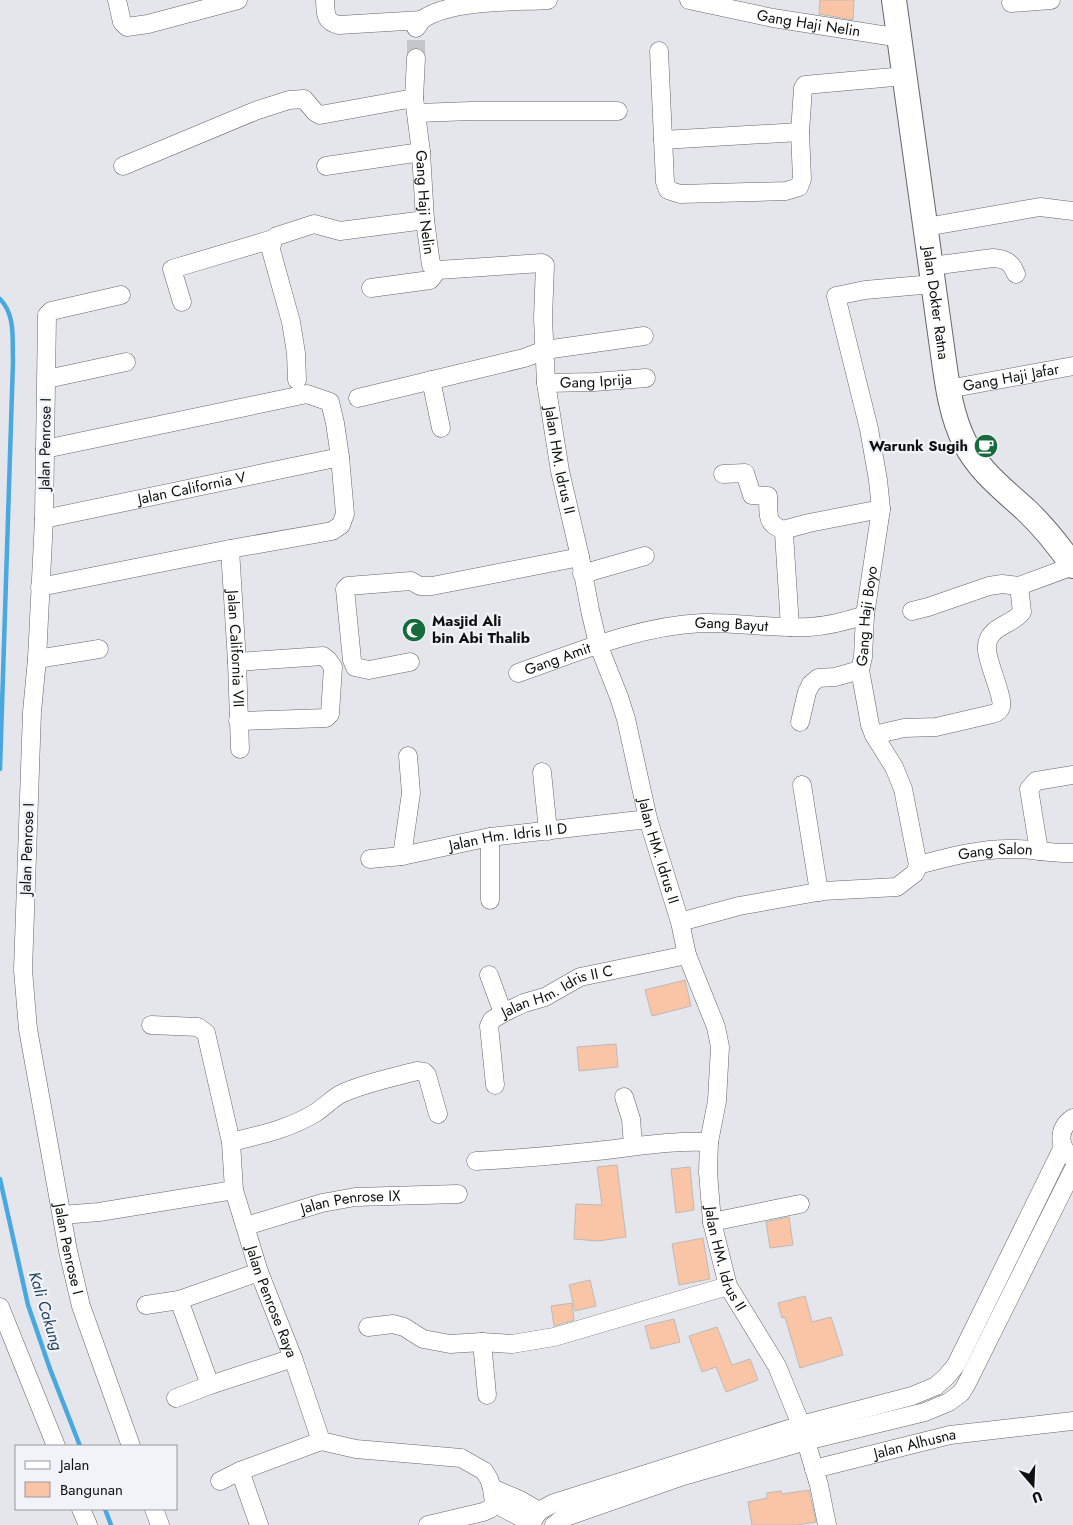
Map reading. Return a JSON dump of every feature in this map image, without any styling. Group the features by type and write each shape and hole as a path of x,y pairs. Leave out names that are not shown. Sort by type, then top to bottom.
{"street":[{"path":"117,0 122,22 127,27 132,27 238,0"},
{"path":"324,0 326,17 331,22 339,25 427,15 470,4 548,0"},
{"name":"Gang Haji Nelin","path":"689,0 773,18 900,38"},
{"name":"Jalan Dokter Ratna","path":"894,0 948,388 957,425 965,444 976,461 1054,540 1073,566"},
{"path":"1011,3 1051,0"},
{"path":"659,51 666,182 668,190 680,194 786,191 799,186 802,179 800,132 803,88 805,85 809,83 906,76"},
{"name":"Gang Haji Nelin","path":"416,58 415,106 431,265 438,270 542,262"},
{"path":"123,166 255,111 290,100 304,99 314,112 320,115 415,106 472,110 618,111"},
{"path":"663,140 800,132"},
{"path":"326,166 421,152"},
{"path":"926,227 1040,207 1073,211"},
{"path":"182,302 172,269 273,239 314,224 340,230 425,220"},
{"path":"273,239 270,250 291,322 296,353 297,380"},
{"path":"932,275 993,258 1003,258 1010,262 1016,274"},
{"name":"Jalan HM. Idrus II","path":"542,262 545,265 543,318 546,383 560,472 580,557 582,574 598,644 626,719 648,820 680,922 687,955 716,1027 720,1047 717,1101 710,1142 708,1172 712,1222 728,1286 777,1366 803,1433 814,1469"},
{"path":"371,288 430,280 438,270"},
{"name":"Gang Haji Boyo","path":"918,865 899,776 874,734 866,708 860,670 863,657 865,615 881,510 869,429 836,296 932,275"},
{"name":"Jalan Penrose I","path":"121,294 51,311 47,315 44,519 37,659 32,712 23,970 28,1029 68,1251 81,1306 131,1445"},
{"path":"358,398 524,358 545,350 644,336"},
{"path":"47,379 126,362"},
{"name":"Gang Haji Jafar","path":"948,388 1073,366"},
{"name":"Gang Iprija","path":"546,383 646,378"},
{"path":"431,380 441,428"},
{"path":"40,587 230,549 332,531 341,525 346,514 340,457 330,402 307,394 45,449"},
{"name":"Jalan California V","path":"44,519 340,457"},
{"path":"723,474 745,473 752,496 768,496 769,518 774,525 783,530 809,523 881,510"},
{"path":"783,530 790,627"},
{"name":"Jalan California VII","path":"230,549 240,749"},
{"path":"582,574 645,556"},
{"path":"410,662 369,670 355,668 352,660 345,589 348,586 410,581 420,586 432,586 580,557"},
{"path":"912,611 989,586 1002,584 1018,586 1073,566"},
{"path":"874,734 904,728 936,727 992,714 1000,710 1002,706 1001,699 990,667 987,650 988,642 996,630 1022,612 1018,586"},
{"name":"Gang Bayut","path":"598,644 647,630 702,623 790,627 824,625 865,615"},
{"name":"Gang Amit","path":"518,672 598,644"},
{"path":"37,659 99,649"},
{"path":"237,662 323,656 333,667 330,714 326,718 238,721"},
{"path":"800,722 807,692 811,684 818,678 835,677 860,670"},
{"path":"402,856 411,793 408,756"},
{"path":"542,772 548,831"},
{"path":"1039,851 1029,789 1036,781 1073,775"},
{"path":"802,785 818,892"},
{"name":"Jalan Hm. Idris II D","path":"370,859 402,856 490,837 648,820"},
{"path":"490,837 490,900"},
{"name":"Gang Salon","path":"918,865 973,852 1014,849 1059,854 1073,853"},
{"path":"680,922 739,906 818,892 897,887 906,882 915,873 918,865"},
{"name":"Jalan Hm. Idris II C","path":"496,1084 490,1026 492,1020 524,1003 546,997 580,977 687,955"},
{"path":"489,975 503,1013"},
{"name":"Jalan Penrose Raya","path":"152,1025 198,1027 206,1033 231,1142 234,1190 259,1272 294,1358 322,1441"},
{"path":"231,1142 279,1130 293,1124 352,1089 417,1071 424,1072 426,1075 438,1114"},
{"path":"624,1097 631,1119 633,1145"},
{"path":"554,1525 563,1518 936,1386 956,1365 1068,1152 1061,1134 1063,1127 1073,1118"},
{"path":"476,1161 588,1152 684,1140 710,1142"},
{"path":"493,1496 520,1500 533,1520 554,1503 803,1433 925,1412 949,1402 961,1393 966,1385 1073,1170"},
{"path":"62,1215 98,1212 234,1190"},
{"name":"Jalan Penrose IX","path":"246,1226 322,1203 355,1197 458,1194"},
{"path":"712,1222 800,1204"},
{"path":"146,1305 179,1300 259,1272"},
{"path":"368,1327 392,1324 404,1327 423,1339 450,1344 482,1342 512,1344 554,1337 728,1286"},
{"path":"179,1300 210,1385"},
{"path":"1,1312 56,1445"},
{"path":"482,1342 487,1395"},
{"path":"176,1398 294,1358"},
{"name":"Jalan Alhusna","path":"814,1469 950,1435 1073,1421"},
{"path":"220,1481 240,1471 322,1441 356,1449 461,1458 484,1471 489,1479 493,1496 490,1510 428,1525"},
{"path":"814,1469 827,1525"},
{"path":"240,1471 259,1525"},
{"path":"81,1510 88,1525"},
{"path":"154,1510 160,1525"}],"building":[{"path":"820,0 854,0 853,20 819,14"},
{"path":"685,980 691,1006 652,1016 645,990"},
{"path":"616,1044 618,1067 579,1071 577,1047"},
{"path":"617,1165 626,1237 598,1241 574,1239 576,1204 602,1205 597,1167"},
{"path":"690,1167 694,1210 676,1213 671,1169"},
{"path":"789,1217 793,1245 770,1248 766,1222"},
{"path":"703,1238 710,1279 679,1285 672,1244"},
{"path":"590,1280 596,1306 575,1311 569,1285"},
{"path":"805,1296 812,1322 831,1317 843,1355 800,1368 785,1317 782,1318 778,1303"},
{"path":"572,1303 574,1320 554,1326 551,1306"},
{"path":"674,1319 680,1342 651,1349 645,1326"},
{"path":"717,1327 732,1365 750,1359 758,1380 726,1392 716,1367 702,1372 689,1336"},
{"path":"809,1490 816,1522 797,1525 752,1525 748,1502 767,1498 767,1493 781,1491 782,1494"}],"waterway":[{"name":"Kali Cakung","path":"0,299 9,312 13,336 0,769"},
{"name":"Kali Cakung","path":"0,1179 28,1305 80,1445"},
{"name":"Kali Cakung","path":"105,1510 111,1525"}],"tunnel":[{"path":"416,28 416,58"}],"place":[{"name":"Warunk Sugih","path":"986,446"},
{"name":"Masjid Ali bin Abi Thalib","path":"414,630"}]}
